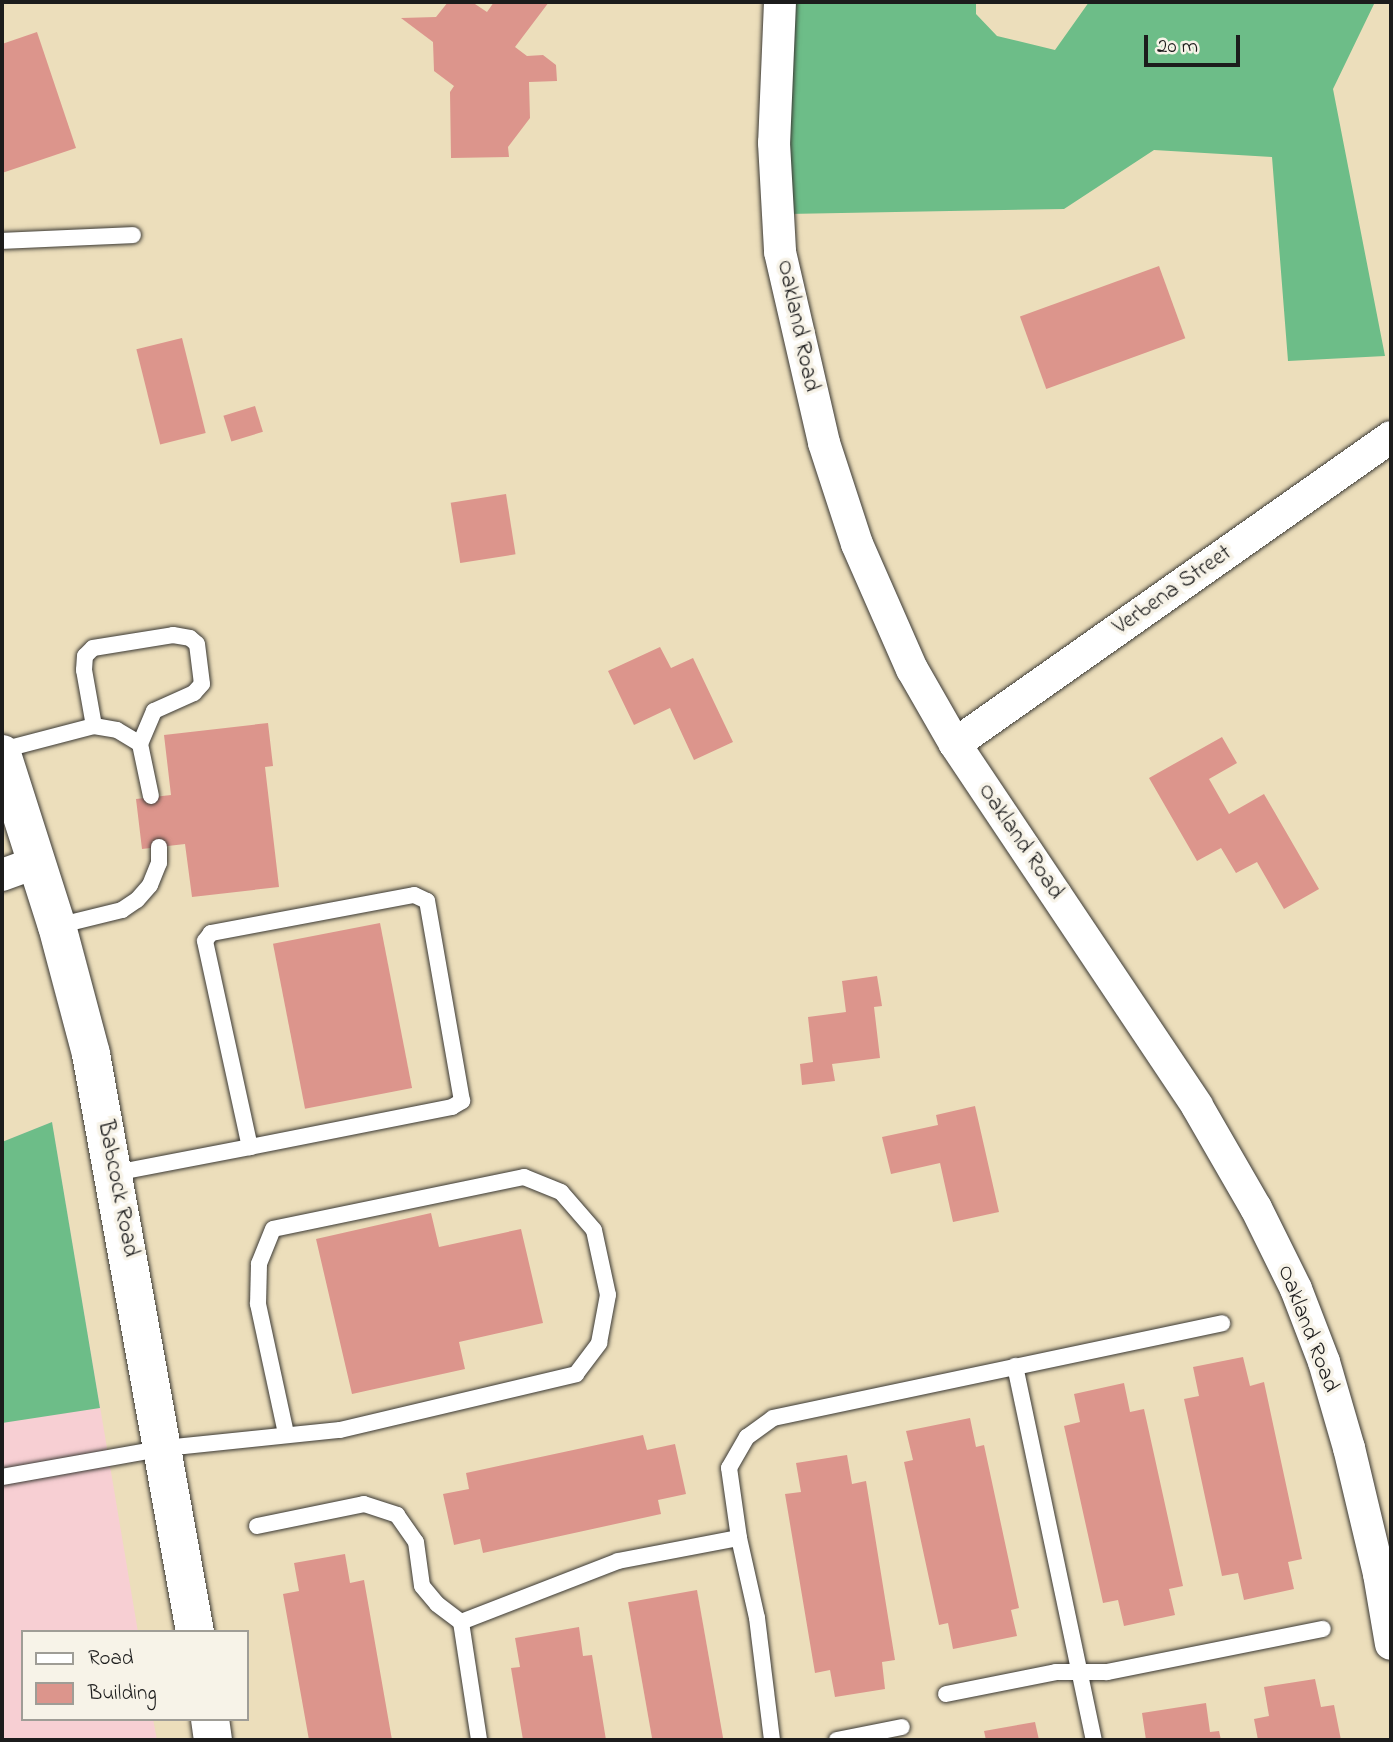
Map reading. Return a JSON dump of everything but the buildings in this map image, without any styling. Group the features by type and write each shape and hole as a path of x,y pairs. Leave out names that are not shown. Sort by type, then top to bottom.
{"main road":[{"name":"Babcock Road","path":"2,752 18,869 57,926 91,1054 165,1448 195,1630"},
{"path":"210,1721 214,1740"}],"street":[{"name":"Oakland Road","path":"780,2 774,143 780,252 824,443 857,544 912,669 955,744 1197,1106 1256,1208 1296,1289 1324,1362 1349,1448 1379,1574 1391,1644"},
{"name":"Verbena Street","path":"955,744 1391,437"}],"lane":[{"path":"2,241 133,235"},
{"path":"94,726 84,670 85,656 93,648 173,635 190,638 197,644 202,684 194,693 154,711 140,744 151,796"},
{"path":"2,752 94,726 117,730 140,744"},
{"path":"57,926 122,910 137,900 150,885 159,863 159,847"},
{"path":"115,1173 250,1147 452,1107 462,1101 427,901 414,895 211,933 205,941 250,1147"},
{"path":"2,1477 165,1448 340,1430 576,1374 599,1343 608,1295 594,1230 561,1192 524,1177 273,1228 259,1264 258,1304 286,1434"},
{"path":"772,1740 757,1618 739,1538 729,1468 747,1437 773,1418 1222,1323"},
{"path":"1015,1366 1094,1740"},
{"path":"257,1526 364,1504 397,1514 416,1542 422,1586 437,1604 461,1622 479,1740"},
{"path":"461,1622 618,1561 739,1538"},
{"path":"946,1694 1056,1672 1107,1672 1323,1629"},
{"path":"837,1740 902,1727"}],"shaded area":[{"path":"52,1122 138,1630 21,1630 21,1721 153,1721 157,1740 2,1740 2,1142"}],"green space":[{"path":"791,2 976,2 976,14 997,36 1055,50 1089,2 1375,2 1333,89 1385,356 1288,361 1272,157 1154,150 1064,209 787,214"},
{"path":"52,1122 100,1408 2,1423 2,1142"}]}
